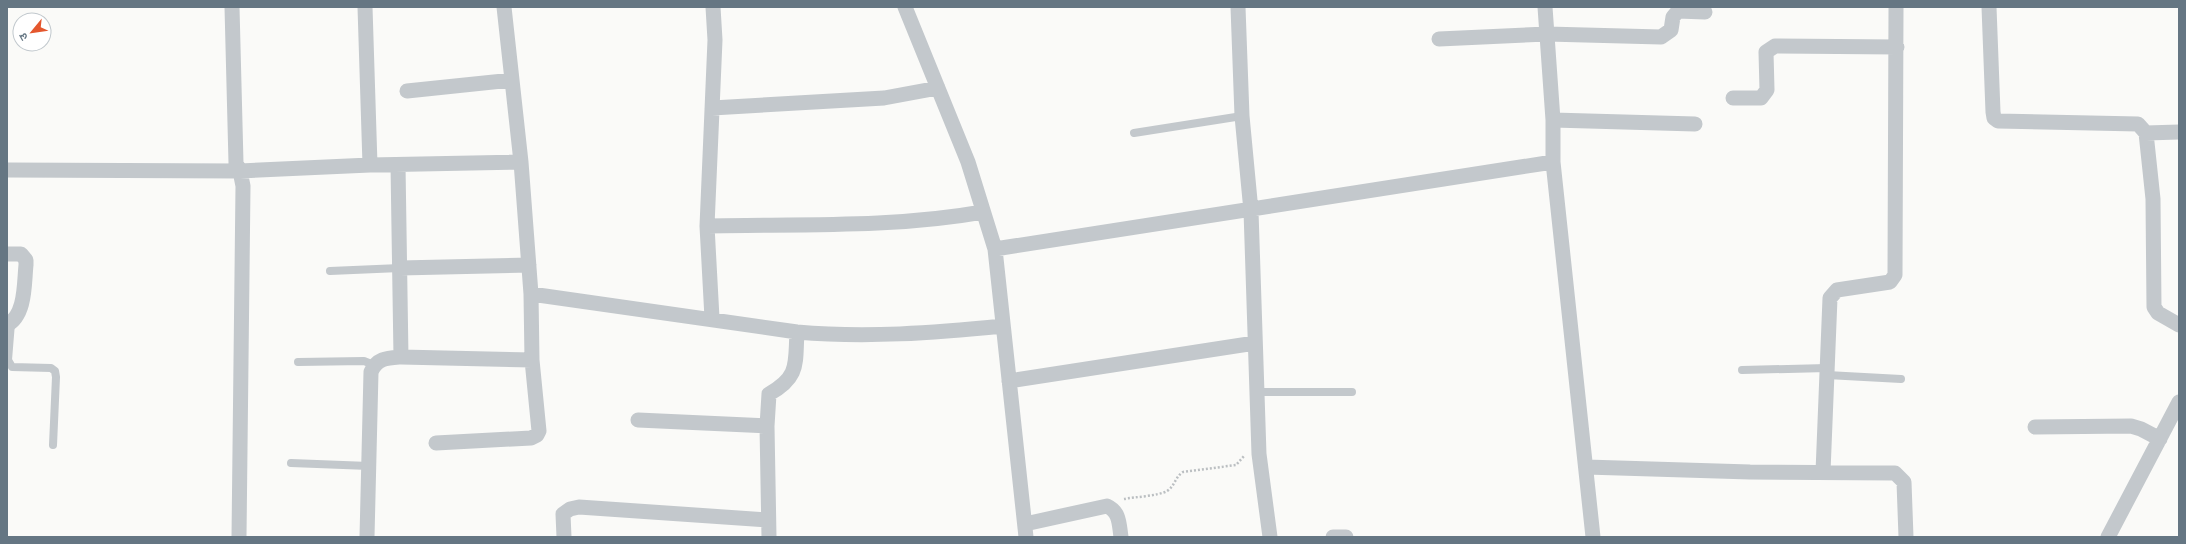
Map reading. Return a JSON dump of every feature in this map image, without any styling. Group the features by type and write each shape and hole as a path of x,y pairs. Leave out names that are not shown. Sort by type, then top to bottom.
{"street":[{"path":"232,7 236,163 240,171 243,186 239,537"},
{"path":"366,7 370,165"},
{"path":"436,443 531,438 537,435 539,431 532,360 531,294 521,162 504,7"},
{"path":"712,318 707,226 715,40 713,7"},
{"path":"905,7 968,162 995,249 1025,530 1107,506 1114,509 1118,515 1121,537"},
{"path":"1238,7 1242,116 1251,211 1259,440 1270,537"},
{"path":"1545,7 1553,120 1553,162 1593,537"},
{"path":"1823,472 1830,298 1832,293 1837,290 1890,282 1895,275 1896,7"},
{"path":"1988,7 1994,118 1998,121 2138,124 2146,133 2153,199 2154,307 2158,313 2179,325"},
{"path":"1439,39 1547,34 1661,37 1671,30 1673,17 1678,11 1705,12"},
{"path":"1733,98 1761,98 1764,95 1767,90 1766,52 1775,46 1897,47"},
{"path":"407,91 512,80"},
{"path":"712,108 884,98 938,88"},
{"path":"1553,120 1694,124"},
{"path":"2146,133 2179,132"},
{"path":"7,170 240,171 370,165 521,162"},
{"path":"995,249 1251,211 1553,162"},
{"path":"398,165 401,357"},
{"path":"707,226 911,222 983,212"},
{"path":"7,254 21,254 26,260 20,308 9,324"},
{"path":"400,268 529,266"},
{"path":"531,294 712,318 797,332 839,336 888,335 1003,326"},
{"path":"769,537 767,426 769,394 783,387 794,372 797,332"},
{"path":"1009,381 1255,342"},
{"path":"367,537 371,372 374,365 382,359 401,357 532,360"},
{"path":"2108,537 2179,402"},
{"path":"638,420 767,426"},
{"path":"2035,427 2131,426 2141,429 2160,439"},
{"path":"1586,467 1750,472 1895,472 1904,482 1906,537"},
{"path":"564,537 563,514 570,509 579,507 768,520"},
{"path":"1333,537 1346,537"}],"lane":[{"path":"1134,134 1242,116"},
{"path":"330,272 400,268"},
{"path":"9,324 8,360 12,367 51,368 55,371 53,445"},
{"path":"298,362 364,361 374,365"},
{"path":"1742,370 1827,372 1900,379"},
{"path":"1257,392 1352,392"},
{"path":"291,463 369,466"}],"path":[{"path":"1114,509 1122,499 1167,491 1173,485 1176,477 1183,472 1236,465 1259,440"}]}
